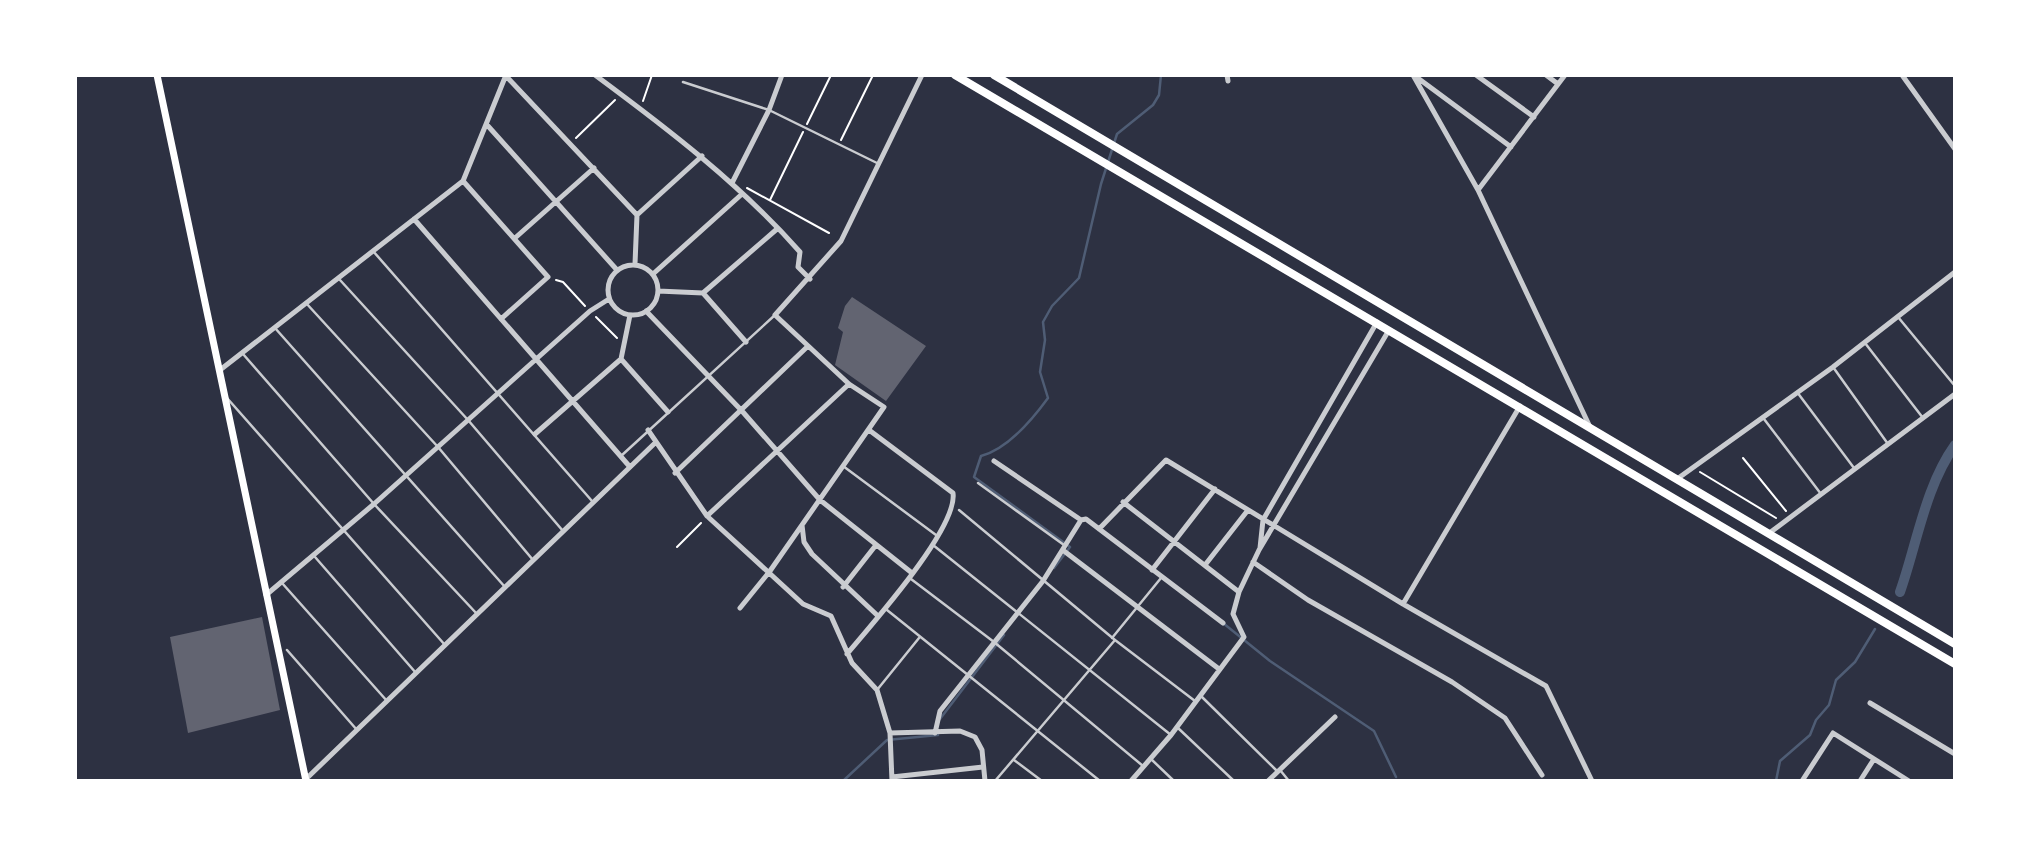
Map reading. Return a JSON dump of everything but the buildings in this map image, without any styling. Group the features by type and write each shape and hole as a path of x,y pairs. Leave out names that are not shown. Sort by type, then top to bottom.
{"main road":[{"path":"157,75 306,780"},
{"path":"955,75 1955,664"},
{"path":"995,75 1955,644"}],"street":[{"path":"220,370 463,181 488,126 506,75 637,215 635,264"},
{"path":"595,75 733,181 742,194 800,252 799,267 810,279"},
{"path":"609,85 612,75"},
{"path":"733,181 769,110 782,75"},
{"path":"740,608 770,570 884,407 849,384 775,315 810,279 841,241 922,75"},
{"path":"1413,75 1478,190 1590,427"},
{"path":"1413,75 1511,147"},
{"path":"1476,75 1534,117"},
{"path":"1546,75 1559,84"},
{"path":"1478,190 1565,75"},
{"path":"1902,75 1955,149"},
{"path":"488,126 558,200 617,270"},
{"path":"637,215 702,156"},
{"path":"515,238 594,168"},
{"path":"463,181 548,276 501,319"},
{"path":"653,274 742,194"},
{"path":"414,219 630,467"},
{"path":"658,292 703,293 777,229"},
{"path":"635,264 653,274 658,292 646,311 630,315 620,312 609,299 609,281 617,270 635,264"},
{"path":"1676,480 1833,367 1955,272"},
{"path":"703,293 746,342"},
{"path":"266,595 374,504 536,359 609,299"},
{"path":"646,311 742,411 820,500 910,575"},
{"path":"534,434 621,359 630,315"},
{"path":"1259,550 1263,520 1377,322"},
{"path":"1130,781 1171,735 1243,639 1233,614 1239,592 1253,562 1390,330"},
{"path":"675,473 807,347"},
{"path":"621,359 668,412"},
{"path":"1348,372 1360,380"},
{"path":"708,516 849,384"},
{"path":"1768,534 1955,394"},
{"path":"1403,604 1520,406"},
{"path":"648,430 675,473 708,516 770,570 803,604 831,616 858,671 877,690 890,733 892,779 983,767"},
{"path":"848,654 933,545 953,505 953,493 869,430"},
{"path":"306,780 656,442"},
{"path":"1099,528 1166,460 1403,604 1546,686 1592,781"},
{"path":"994,461 1081,520 1086,519 1099,528 1223,623"},
{"path":"1152,570 1215,489"},
{"path":"1123,502 1239,592"},
{"path":"1205,565 1248,510"},
{"path":"935,733 940,711 1044,581 1081,520"},
{"path":"802,524 804,542 812,554 843,587 878,616"},
{"path":"843,587 876,545"},
{"path":"1065,549 1219,669"},
{"path":"1253,562 1308,600 1452,682 1505,718 1542,775"},
{"path":"1870,703 1955,754"},
{"path":"1268,781 1335,717"},
{"path":"890,733 961,731 975,737 982,750 985,781"},
{"path":"1802,781 1833,733 1909,781"},
{"path":"1860,781 1874,759"}],"lane":[{"path":"683,82 769,110 878,164"},
{"path":"373,251 593,502"},
{"path":"339,278 468,420 563,531"},
{"path":"306,303 438,447 533,560"},
{"path":"621,456 775,315"},
{"path":"1898,317 1955,386"},
{"path":"275,328 505,587"},
{"path":"1864,342 1923,418"},
{"path":"242,353 374,504 477,614"},
{"path":"1833,367 1888,444"},
{"path":"1797,392 1855,469"},
{"path":"226,396 345,528 445,645"},
{"path":"1762,416 1821,494"},
{"path":"843,466 938,537"},
{"path":"978,483 1065,549"},
{"path":"959,510 1113,639 1195,701"},
{"path":"933,545 1171,735"},
{"path":"313,555 416,673"},
{"path":"910,575 1144,767"},
{"path":"995,781 1090,670 1162,577"},
{"path":"281,583 387,701"},
{"path":"884,608 1100,781"},
{"path":"877,690 920,637"},
{"path":"287,650 357,730"},
{"path":"1200,694 1289,781"},
{"path":"1177,727 1234,781"},
{"path":"1151,759 1174,781"},
{"path":"1013,760 1042,781"}],"path":[{"path":"640,109 652,75"},
{"path":"770,200 831,75"},
{"path":"839,144 873,75"},
{"path":"570,143 621,95"},
{"path":"733,181 829,233"},
{"path":"1744,458 1791,517"},
{"path":"1693,467 1783,523"},
{"path":"677,547 708,516"}],"waterway":[{"path":"1054,568 1070,547 974,477 981,456 1009,440 1027,424 1048,398 1040,372 1045,340 1043,322 1052,306 1079,278 1101,184 1117,134 1153,105 1159,95 1161,75"},
{"path":"1900,592 1929,497 1955,445"},
{"path":"1223,623 1270,661 1374,731 1396,777"},
{"path":"1776,781 1780,761 1810,735 1816,720 1829,705 1836,680 1855,662 1875,629"},
{"path":"940,719 1004,635"},
{"path":"843,781 887,740 938,735 938,732"}]}
